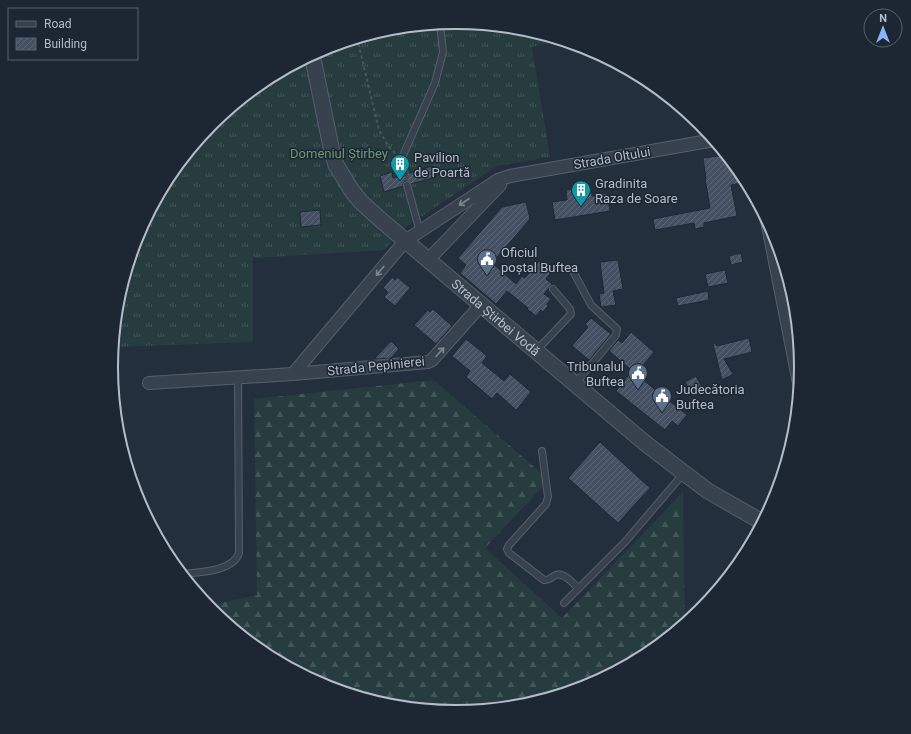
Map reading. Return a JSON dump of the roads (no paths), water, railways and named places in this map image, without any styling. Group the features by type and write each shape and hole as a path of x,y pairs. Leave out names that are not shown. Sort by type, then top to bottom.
{"street":[{"name":"Strada Știrbei Vodă","path":"313,61 336,165 361,202 405,241 575,384 684,473 708,491 757,519"},
{"name":"Strada Oltului","path":"405,241 498,180 510,176 707,141"},
{"path":"428,260 505,179 510,176"},
{"name":"Strada Pepinierei","path":"293,374 405,241"},
{"path":"773,250 793,355"},
{"name":"Strada Pepinierei","path":"149,383 293,374 428,362 432,360 481,305"}],"lane":[{"path":"405,174 401,160 435,83 443,52 441,30"},
{"path":"408,185 420,232"},
{"path":"573,271 591,305 617,328 616,335 575,384"},
{"path":"536,351 571,314 570,309 553,289"},
{"path":"187,573 227,567 237,559 239,553 238,378"},
{"path":"542,451 548,497 546,504 508,549 510,553 544,580 548,580 561,574 578,588"},
{"path":"564,603 625,542 684,473"}],"place":[{"name":"Pavilion de Poartă","path":"400,181"},
{"name":"Gradinita Raza de Soare","path":"581,207"},
{"name":"Oficiul poștal Buftea","path":"487,276"},
{"name":"Tribunalul Buftea","path":"638,390"},
{"name":"Judecătoria Buftea","path":"662,413"}],"park label":[{"name":"Domeniul Știrbey","path":"339,153"}]}
